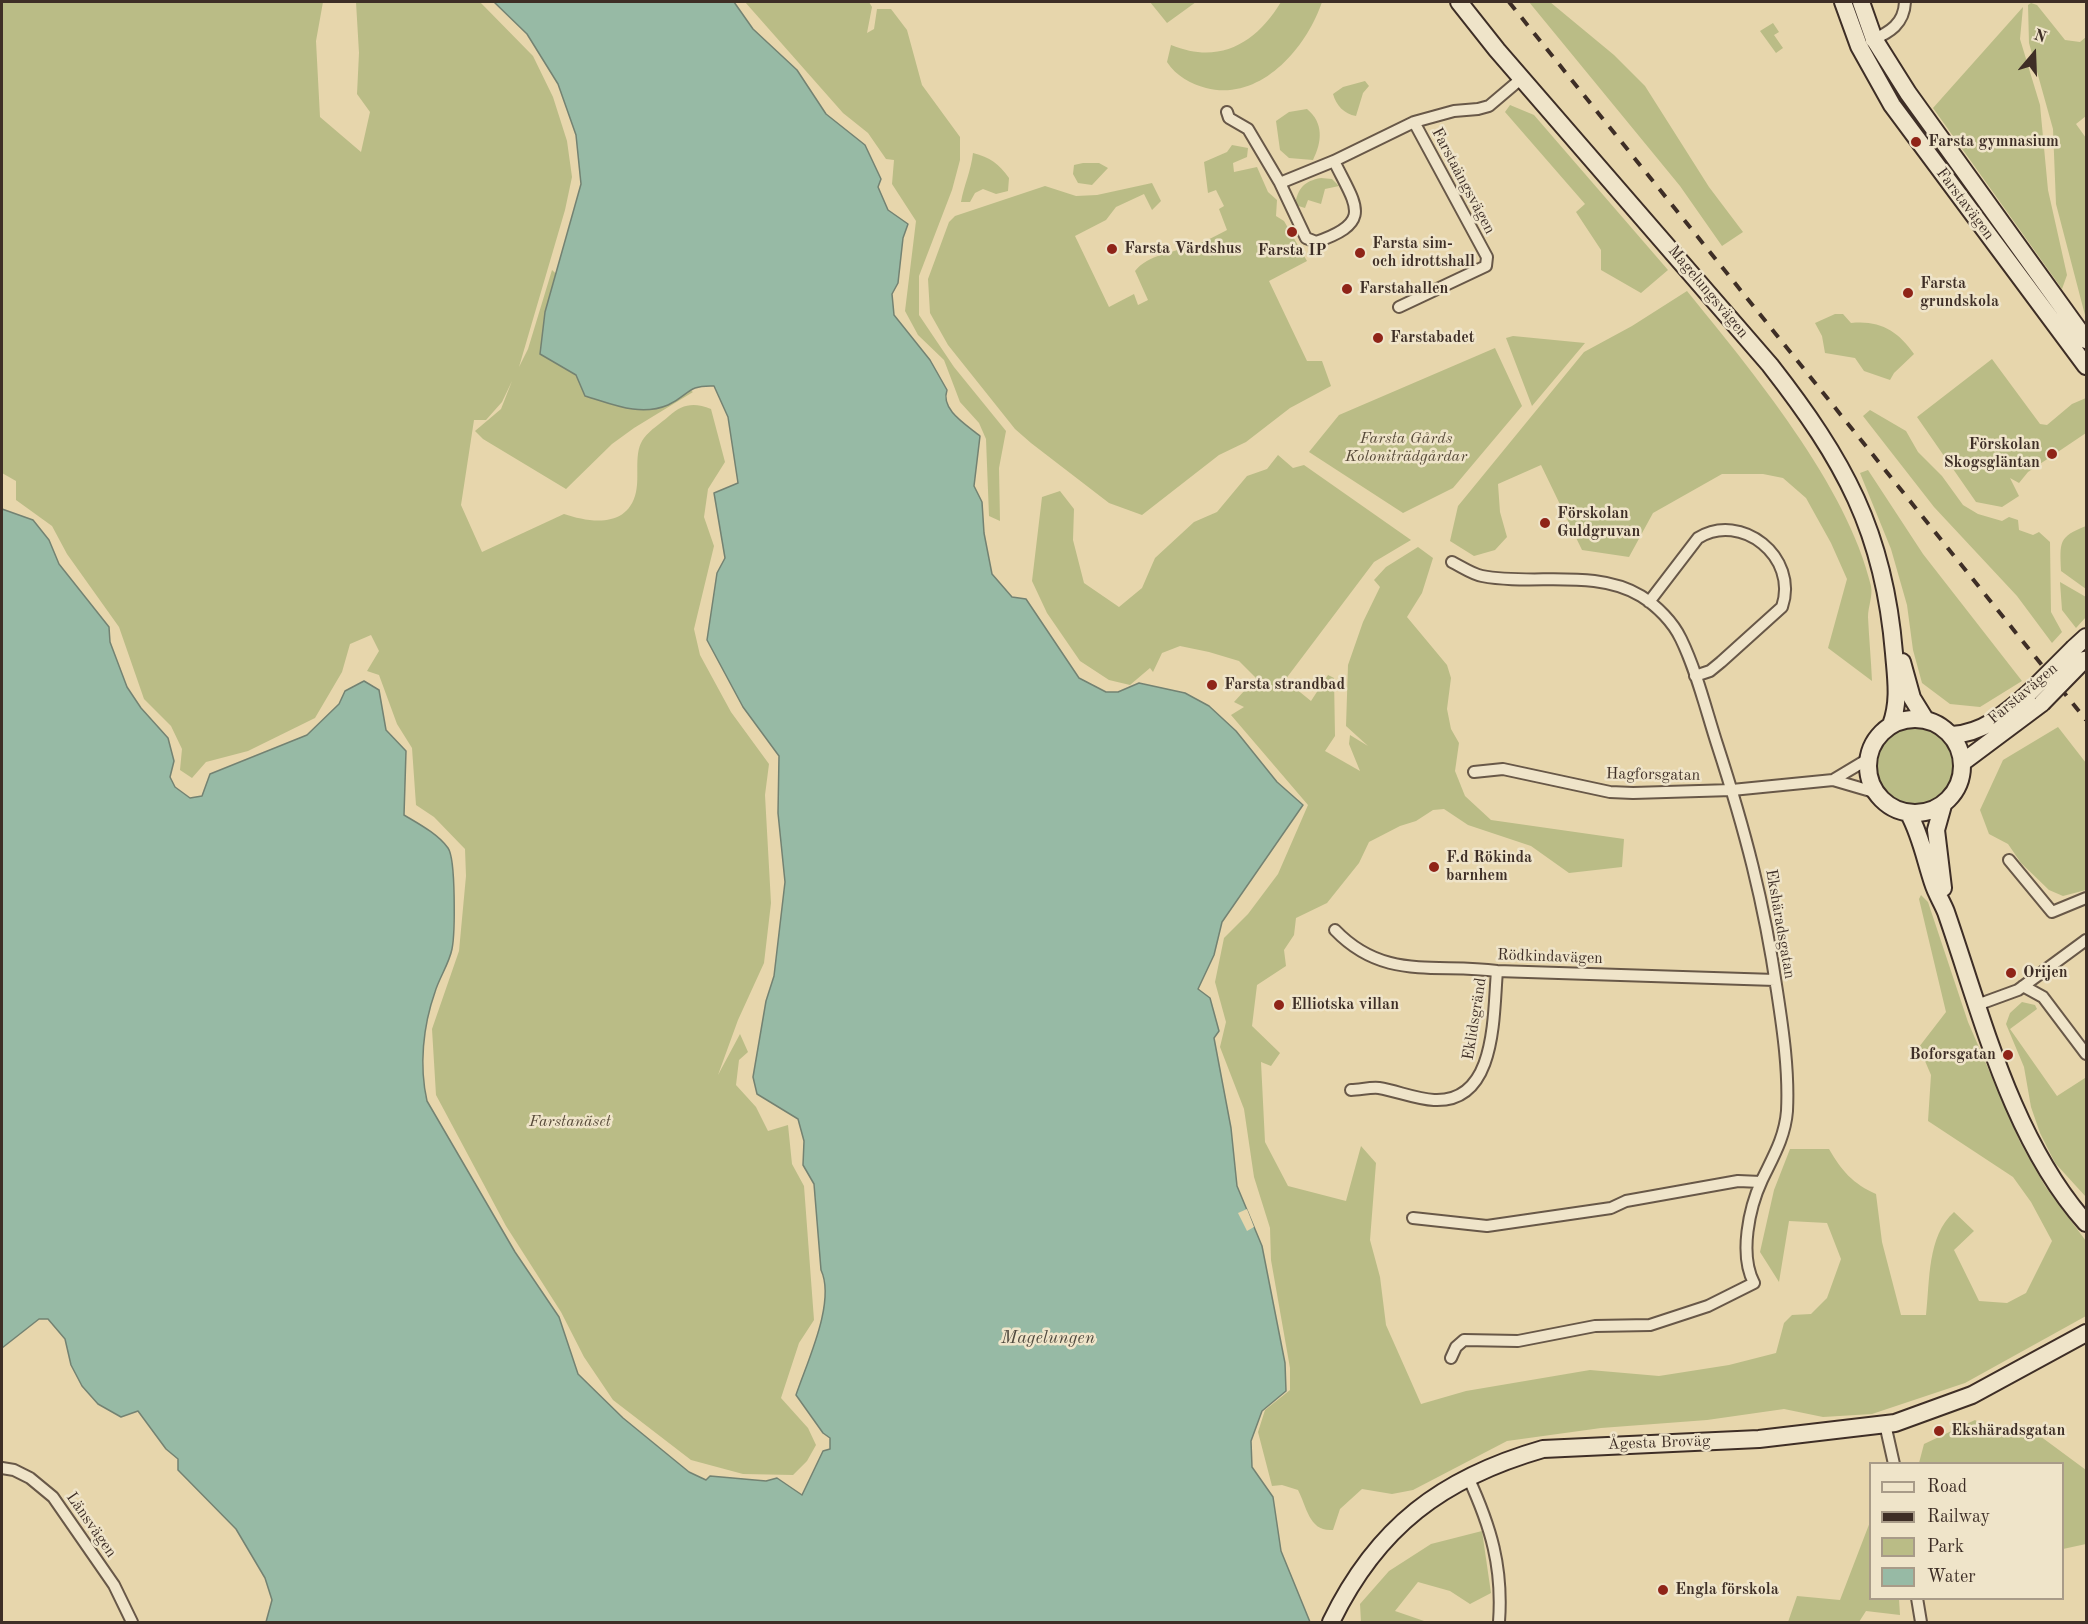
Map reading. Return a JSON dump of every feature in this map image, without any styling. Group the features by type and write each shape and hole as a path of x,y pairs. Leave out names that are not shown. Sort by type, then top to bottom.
{"main road":[{"name":"Magelungsvägen","path":"1459,2 1522,78 1700,280 1807,412 1849,482 1870,531 1880,558 1891,620 1912,698 1925,719"},
{"name":"Farstavägen","path":"1843,2 1866,42 1892,105 2086,366"},
{"name":"Farstavägen","path":"1861,2 1866,42 1938,136 2086,340"},
{"name":"Magelungsvägen","path":"1891,620 1898,701 1891,725"},
{"name":"Farstavägen","path":"1963,762 2035,698 2083,651"},
{"name":"Farstavägen","path":"1952,735 1972,732 2035,698"},
{"path":"1910,719 1925,719 1941,726 1952,735 1961,752 1962,774 1956,791 1943,805 1929,812 1909,814 1889,806 1874,792 1868,776 1868,759 1876,740 1891,725 1910,719"},
{"path":"1943,805 1936,830 1945,910"},
{"path":"1909,814 1920,833 1933,884 1945,910 1977,1005 2016,1107 2039,1157 2067,1202 2086,1223"},
{"path":"2039,1157 2086,1207"},
{"name":"Ågesta Broväg","path":"2039,1357 2086,1322"},
{"name":"Ågesta Broväg","path":"1332,1621 1359,1573 1379,1544 1426,1501 1468,1477 1515,1457 1543,1449 1759,1439 1885,1424 1972,1395 2086,1333"}],"street":[{"path":"1866,42 1897,26 1904,16 1905,2"},
{"name":"Farstaängsvägen","path":"1280,183 1334,161 1414,122 1454,111 1489,106 1522,78"},
{"path":"1227,112 1229,118 1248,129 1280,183 1306,238 1316,242 1348,229 1356,217 1355,205 1334,161"},
{"name":"Farstaängsvägen","path":"1399,307 1486,266 1487,257 1414,122"},
{"path":"1649,602 1698,538 1704,534 1744,532 1762,541 1775,555 1785,578 1786,594 1782,607 1721,663 1695,676"},
{"name":"Ekshäradsgatan","path":"1451,1358 1456,1347 1464,1340 1518,1341 1595,1326 1650,1325 1736,1294 1754,1283 1749,1273 1748,1234 1761,1182 1775,1158 1787,1113 1782,1025 1761,892 1732,790 1695,676 1681,639 1672,624 1649,602 1619,586 1594,581 1535,581 1496,578 1479,575 1452,562"},
{"name":"Hagforsgatan","path":"1833,780 1868,759"},
{"name":"Hagforsgatan","path":"1474,772 1503,769 1610,792 1732,790 1833,780 1874,792"},
{"path":"2009,860 2052,912 2086,898"},
{"name":"Rödkindavägen","path":"1335,930 1361,953 1379,962 1401,967 1465,967 1497,971 1775,980"},
{"path":"1977,1005 2023,986 2086,940"},
{"name":"Eklidsgränd","path":"1352,1090 1377,1088 1432,1100 1454,1099 1474,1086 1485,1066 1497,971"},
{"path":"2023,986 2043,997 2086,1054"},
{"path":"1413,1218 1486,1226 1611,1208 1626,1201 1738,1181 1761,1182"},
{"path":"1885,1424 1894,1462"},
{"name":"Länsvägen","path":"2,1468 14,1470 30,1478 53,1497 120,1594 132,1623"},
{"path":"1468,1477 1483,1510 1496,1549 1501,1594 1499,1623"},
{"path":"1917,1600 1921,1623"}],"green space":[{"name":"Farstanäset","path":"2,2 323,2 316,41 320,117 361,152 370,112 357,94 359,53 356,2 480,2 533,56 553,97 567,141 572,177 565,210 519,367 528,349 552,270 659,369 693,392 612,444 566,489 483,439 475,431 501,409 512,381 502,402 486,420 474,420 461,505 482,552 564,514 597,520 617,517 632,504 637,486 639,450 646,435 674,412 688,405 699,405 711,409 725,462 708,489 704,517 714,546 694,629 700,655 731,712 769,764 765,795 771,903 764,963 738,1020 718,1075 740,1034 748,1052 739,1060 736,1085 756,1107 768,1131 788,1125 792,1164 804,1186 814,1320 799,1343 781,1398 808,1428 816,1445 807,1461 793,1475 743,1474 691,1460 613,1400 584,1357 561,1312 506,1226 436,1095 432,1029 459,951 466,876 465,849 434,817 416,805 412,748 397,724 379,675 367,671 379,651 371,635 350,644 342,672 315,718 248,751 206,762 192,778 180,770 182,749 171,726 144,699 119,627 67,554 52,526 16,500 16,481 2,473"},
{"path":"745,2 869,2 872,7 867,33 874,29 877,9 891,9 907,30 922,85 960,137 960,160 952,190 919,276 919,315 954,367 1006,431 999,468 1000,521 989,516 986,439 979,423 960,402 944,360 918,335 905,311 916,221 892,184 894,160 886,159 868,133 843,113"},
{"path":"1150,2 1196,2 1167,23"},
{"path":"1281,2 1322,2 1315,20 1293,54 1262,79 1245,87 1226,90 1206,88 1184,79 1167,62 1171,45 1189,51 1205,52 1221,51 1235,46 1260,29"},
{"path":"1529,2 1550,2 1614,55 1645,86 1709,187 1743,232 1722,246 1680,186"},
{"path":"2031,3 2037,5 2065,40 2080,42 2086,37 2086,116 2076,124 2086,138 2086,319 2056,204 2053,129 2029,43 2028,5"},
{"path":"2023,7 2020,39 2040,105 2048,190 2067,275 2062,289 1933,108"},
{"path":"1773,23 1779,32 1774,35 1783,48 1776,53 1760,31"},
{"path":"1875,59 2015,251 2027,274 1899,104"},
{"path":"1365,81 1369,86 1363,93 1356,116 1344,111 1336,102 1333,94 1343,87"},
{"path":"1510,105 1534,115 1668,270 1641,293 1601,270 1601,250 1576,212 1585,204 1505,112"},
{"path":"1307,109 1313,114 1319,127 1320,140 1316,153 1313,160 1289,158 1280,150 1276,121 1289,112"},
{"path":"1232,145 1248,148 1247,157 1233,163 1234,172 1257,167 1268,192 1277,200 1276,216 1284,221 1307,261 1269,281 1307,361 1322,361 1331,386 1290,408 1246,442 1219,455 1142,515 1109,503 1015,429 948,345 930,313 928,279 949,222 955,216 1045,186 1076,196 1097,195 1152,183 1161,201 1152,210 1144,194 1116,207 1106,220 1075,236 1109,307 1134,294 1138,305 1148,300 1135,271 1140,266 1155,257 1196,245 1227,230 1219,209 1224,206 1216,190 1208,193 1204,162 1227,152"},
{"path":"973,153 989,159 1002,169 1009,178 1008,191 996,194 983,189 975,193 970,202 961,202"},
{"path":"1099,163 1108,168 1092,185 1078,183 1073,174 1074,165"},
{"path":"1321,178 1332,179 1339,186 1325,189 1321,204 1308,200 1305,208 1295,205 1303,186"},
{"path":"1687,291 1767,393 1820,470 1842,509 1859,548 1871,586 1868,617 1872,681 1828,648 1847,579 1831,543 1806,498 1783,478 1763,474 1722,474 1653,513 1629,557 1582,550 1541,465 1498,484 1500,512 1507,537 1495,550 1474,556 1450,541 1458,506 1584,352 1632,326"},
{"path":"1835,314 1843,314 1851,323 1871,323 1895,333 1914,354 1894,373 1890,380 1864,371 1855,358 1825,353 1822,336 1815,323"},
{"path":"1513,336 1585,343 1532,406 1506,338"},
{"name":"Farsta Gårds Koloniträdgårdar","path":"1495,348 1522,406 1453,488 1403,513 1309,452 1339,415"},
{"path":"1992,359 2040,424 2047,425 2072,404 2086,398 2086,433 2028,472 2019,483 2010,478 2019,496 2002,507 1976,502 1917,417"},
{"path":"1870,410 1906,431 1918,452 1942,476 1963,505 1978,514 2002,521 2009,517 2018,520 2019,530 2033,535 2039,532 2050,542 2051,612 2062,632 2052,643 2017,596 1934,507 1863,416"},
{"path":"1278,455 1293,468 1304,465 1411,540 1374,562 1285,680 1311,701 1328,675 1334,678 1335,736 1325,751 1360,771 1349,744 1350,735 1368,746 1346,726 1348,665 1363,622 1380,587 1374,580 1386,567 1418,547 1433,558 1422,593 1407,617 1447,665 1451,678 1447,709 1451,729 1459,743 1455,771 1465,796 1491,820 1624,839 1622,867 1569,873 1531,846 1468,825 1444,809 1433,810 1416,821 1400,826 1369,842 1359,863 1327,903 1296,918 1294,935 1284,950 1286,966 1257,985 1252,1026 1280,1053 1271,1066 1261,1062 1265,1142 1288,1186 1346,1201 1361,1146 1376,1163 1370,1240 1380,1277 1386,1325 1421,1404 1466,1391 1590,1370 1659,1376 1729,1365 1776,1353 1784,1323 1792,1315 1811,1314 1827,1298 1841,1259 1827,1223 1789,1221 1779,1282 1760,1252 1774,1190 1790,1149 1829,1149 1848,1176 1876,1194 1882,1242 1901,1315 1926,1315 1934,1246 1945,1222 1954,1212 1974,1231 1954,1250 1979,1301 2007,1303 2026,1293 2052,1241 2031,1202 2013,1177 1928,1121 1931,1075 1919,1047 1946,1012 1919,899 1921,895 1928,902 1968,1022 2020,1142 2045,1186 2086,1241 2086,1316 1965,1383 1872,1414 1823,1417 1784,1409 1707,1420 1601,1428 1507,1441 1413,1490 1392,1494 1362,1489 1340,1509 1333,1530 1325,1530 1314,1523 1298,1490 1282,1485 1272,1486 1258,1432 1265,1410 1290,1390 1290,1368 1271,1260 1270,1228 1254,1177 1244,1109 1220,1047 1226,1022 1215,982 1224,938 1248,914 1278,874 1308,805 1231,715 1244,707 1234,702 1256,678 1239,661 1180,646 1162,653 1153,672 1150,668 1130,685 1109,680 1080,661 1047,613 1032,581 1042,497 1060,491 1074,509 1073,540 1084,583 1119,607 1142,588 1155,558 1194,522 1217,512 1247,476 1267,469"},
{"path":"1868,470 1923,554 2022,681 1980,707 1950,704 1922,683 1913,650 1907,605 1891,549 1860,473"},
{"path":"2086,526 2086,589 2061,571 2061,547 2066,537"},
{"path":"2060,582 2086,597 2086,617 2076,628 2062,610"},
{"path":"1916,726 1932,729 1945,738 1954,751 1957,767 1954,783 1945,796 1932,805 1916,808 1900,805 1887,796 1878,783 1875,767 1878,751 1887,738 1900,729"},
{"path":"2058,727 2086,763 2086,890 2063,896 2049,890 2021,863 2008,844 1989,834 1980,810 2003,760"},
{"path":"2022,1002 2035,1005 2037,1009 2010,1029 2057,1096 2085,1078 2086,1081 2086,1197 2055,1163 2040,1133 2031,1107 2024,1067 2006,1024 2010,1013"},
{"path":"1975,1420 1994,1433 2040,1436 2086,1470 2086,1544 2064,1549 2064,1462 1919,1462 1924,1444"},
{"path":"1869,1525 1869,1600 1899,1600 1900,1615 1866,1611 1859,1622 1788,1622 1797,1596 1840,1600"},
{"path":"1482,1531 1491,1593 1470,1604 1450,1591 1418,1582 1395,1611 1427,1622 1361,1622 1360,1604 1389,1571 1431,1544"}],"water":[{"name":"Magelungen","path":"494,2 734,2 753,29 797,70 826,114 865,145 881,179 878,187 888,210 908,224 903,238 898,283 892,294 894,315 930,360 947,390 947,404 951,410 980,436 974,486 982,502 984,533 992,574 1012,597 1026,599 1079,678 1106,692 1118,692 1139,683 1185,693 1209,706 1236,731 1277,782 1303,805 1222,922 1214,955 1198,989 1210,998 1219,1031 1214,1038 1231,1128 1237,1186 1262,1246 1285,1363 1286,1391 1262,1411 1251,1441 1252,1467 1273,1497 1281,1551 1310,1622 266,1622 272,1600 265,1578 236,1529 178,1470 178,1459 166,1449 138,1411 121,1417 98,1404 82,1386 71,1365 65,1339 48,1319 39,1319 2,1348 2,509 33,520 49,540 59,564 109,627 110,642 127,687 141,708 168,738 174,761 170,777 175,787 190,798 202,796 210,774 307,735 339,704 345,691 364,681 379,690 386,730 406,751 404,815 439,838 451,855 454,881 453,941 449,960 431,1005 425,1032 423,1074 427,1101 515,1252 559,1317 578,1374 623,1418 689,1472 706,1480 710,1476 766,1481 777,1478 802,1495 823,1451 830,1449 830,1438 823,1433 796,1395 813,1349 823,1315 825,1298 814,1184 803,1165 804,1141 798,1119 757,1094 753,1077 766,1001 774,976 785,882 778,813 779,756 743,707 707,640 717,573 725,558 714,493 738,483 728,417 714,386 698,387 668,405 647,410 616,406 585,396 576,375 540,354 545,312 581,184 576,135 558,84 527,34"}],"pier":[{"path":"1247,1209 1254,1227 1247,1231 1238,1213"}],"railway":[{"path":"1509,2 2086,720"}],"place":[{"name":"Farsta gymnasium","path":"1916,142"},
{"name":"Farsta IP","path":"1292,232"},
{"name":"Farsta Värdshus","path":"1112,249"},
{"name":"Farsta sim- och idrottshall","path":"1360,253"},
{"name":"Farstahallen","path":"1347,289"},
{"name":"Farsta grundskola","path":"1908,293"},
{"name":"Farstabadet","path":"1378,338"},
{"name":"Förskolan Skogsgläntan","path":"2052,454"},
{"name":"Förskolan Guldgruvan","path":"1545,523"},
{"name":"Farsta strandbad","path":"1212,685"},
{"name":"F.d Rökinda barnhem","path":"1434,867"},
{"name":"Orijen","path":"2011,973"},
{"name":"Elliotska villan","path":"1279,1005"},
{"name":"Boforsgatan","path":"2008,1055"},
{"name":"Ekshäradsgatan","path":"1939,1431"},
{"name":"Engla förskola","path":"1663,1590"}]}
